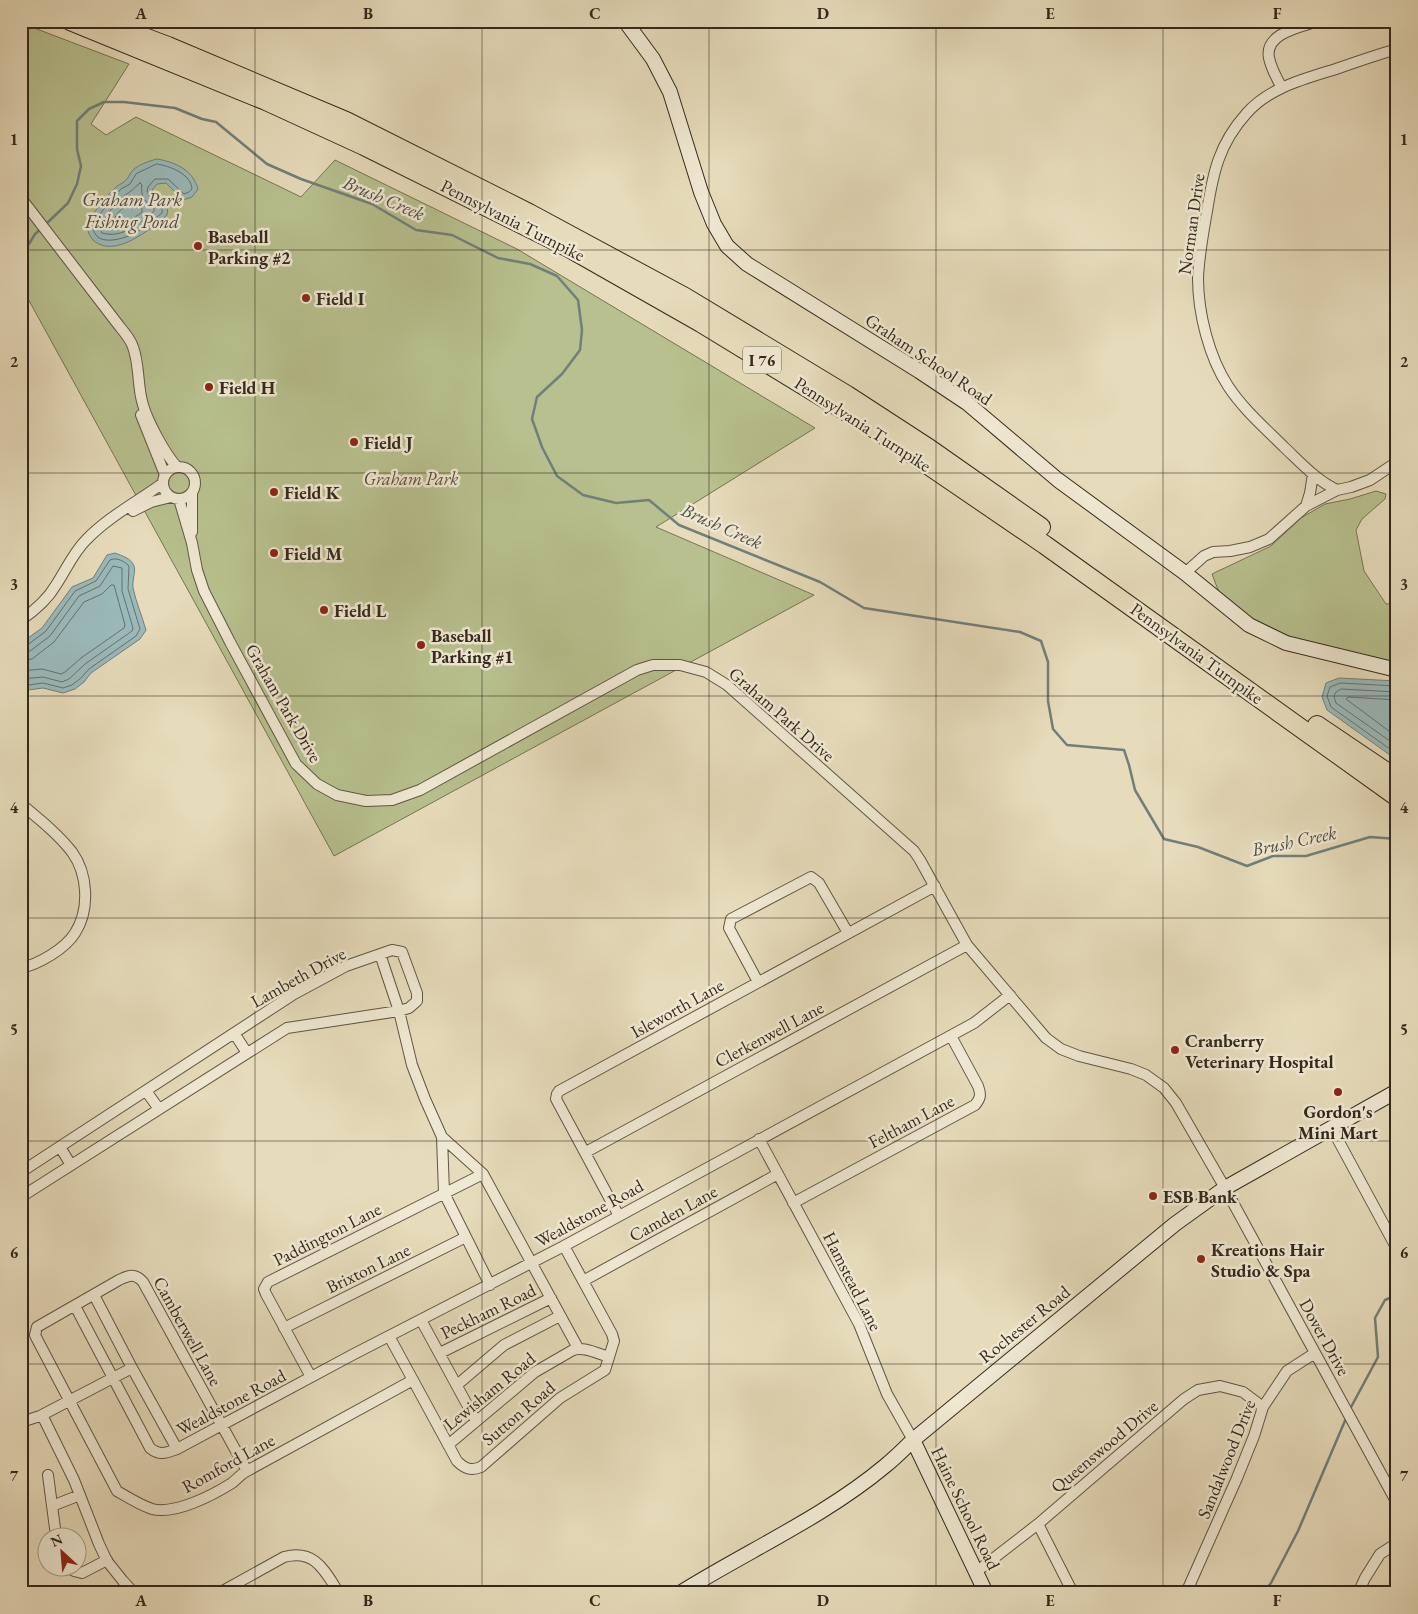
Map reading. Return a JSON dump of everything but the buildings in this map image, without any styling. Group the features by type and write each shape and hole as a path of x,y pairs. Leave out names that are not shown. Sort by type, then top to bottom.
{"highway":[{"name":"Pennsylvania Turnpike","path":"70,21 266,101 389,158 569,248 701,323 878,431 1038,539 1397,797"},
{"name":"Pennsylvania Turnpike","path":"101,21 168,46 346,121 529,213 685,297 847,395 930,449 1322,728 1397,779"}],"street":[{"name":"Graham School Road","path":"625,21 653,59 670,92 701,192 714,224 728,246 748,264 919,371 966,403 1058,480 1184,573 1249,624 1286,643 1397,670"},
{"path":"1282,88 1268,57 1270,46 1277,36 1318,21"},
{"name":"Norman Drive","path":"1337,490 1326,485 1313,474 1247,410 1228,386 1208,343 1202,318 1198,280 1200,248 1214,170 1222,150 1246,114 1260,100 1282,88 1397,49"},
{"name":"Graham Park Drive","path":"21,198 133,346 138,366 143,404 149,419 171,460 177,467 186,468 193,475 195,484 192,492 192,543"},
{"name":"Graham Park Drive","path":"143,404 141,413 144,425 161,462 164,488 175,498 192,543 197,570 211,607 296,764 317,784 337,795 366,802 392,800 420,790 638,670 653,665 680,665 706,672 727,686 914,851 967,945 1052,1044 1078,1056 1131,1069 1146,1075 1164,1088 1176,1102 1225,1188"},
{"path":"1184,573 1204,556 1213,552 1250,547 1269,540 1306,506 1337,490 1360,485 1397,462"},
{"path":"21,620 32,612 55,587 86,540 115,515 139,501 164,479 170,469 177,467"},
{"path":"1306,506 1313,474"},
{"path":"105,524 151,502 186,497 192,492"},
{"path":"21,804 73,853 85,885 86,899 75,934 52,954 32,966 21,968"},
{"path":"758,982 729,928 730,919 811,877 819,883 848,932"},
{"name":"Isleworth Lane","path":"619,1216 556,1099 557,1094 848,932 935,886"},
{"name":"Clerkenwell Lane","path":"586,1152 967,945"},
{"name":"Lambeth Drive","path":"21,1172 294,994 346,966 392,950 402,952 417,993 417,1001 409,1008 287,1028 21,1197"},
{"path":"380,954 399,1011 412,1065 442,1137 444,1193 490,1284"},
{"name":"Wealdstone Road","path":"75,1306 150,1448 155,1452 164,1454 177,1449 389,1336 564,1246 951,1036 982,1018 1010,995"},
{"path":"234,1033 247,1054"},
{"name":"Feltham Lane","path":"793,1203 975,1105 980,1100 978,1086 951,1036"},
{"path":"146,1091 160,1109"},
{"name":"Rochester Road","path":"680,1593 814,1515 886,1466 913,1440 1175,1224 1225,1188 1397,1091"},
{"path":"1331,1127 1397,1249"},
{"path":"442,1137 484,1174 578,1348 609,1357 614,1341 564,1246"},
{"name":"Hamstead Lane","path":"759,1139 859,1324 887,1394 913,1440"},
{"path":"60,1147 71,1165"},
{"path":"444,1193 484,1174"},
{"name":"Camden Lane","path":"583,1281 778,1174"},
{"name":"Dover Drive","path":"1225,1188 1397,1503"},
{"name":"Paddington Lane","path":"311,1377 266,1294 264,1289 268,1282 444,1193"},
{"name":"Brixton Lane","path":"284,1328 466,1237"},
{"name":"Camberwell Lane","path":"94,1295 125,1277 131,1275 138,1277 247,1471"},
{"name":"Wealdstone Road","path":"94,1295 177,1449"},
{"name":"Romford Lane","path":"94,1295 36,1327 35,1335 118,1492 154,1509 170,1510 189,1505 232,1483 247,1471 413,1380"},
{"name":"Peckham Road","path":"440,1354 551,1298"},
{"path":"457,1385 504,1345 560,1316"},
{"path":"421,1320 476,1421"},
{"name":"Sutton Road","path":"389,1336 457,1461 468,1469 475,1470 560,1398 605,1370 609,1357"},
{"name":"Lewisham Road","path":"448,1444 540,1368 578,1348"},
{"name":"Sandalwood Drive","path":"1186,1593 1237,1478 1254,1436 1263,1407 1287,1371 1315,1353"},
{"path":"21,1422 42,1415 132,1368"},
{"name":"Queenswood Drive","path":"976,1572 1038,1524 1184,1399 1198,1390 1220,1386 1228,1388 1243,1392 1263,1407"},
{"path":"42,1415 74,1480 98,1544 107,1560 134,1593"},
{"name":"Haine School Road","path":"913,1440 986,1593"},
{"path":"48,1475 55,1526"},
{"path":"52,1506 80,1495"},
{"path":"1038,1524 1073,1593"},
{"path":"1358,1593 1380,1554 1397,1543"},
{"path":"219,1593 284,1557 301,1554 311,1558 323,1567 339,1593"},
{"path":"88,1570 107,1560"}],"green space":[{"name":"Graham Park","path":"21,23 129,64 91,124 106,135 136,117 301,197 335,160 517,249 815,428 656,527 814,595 334,856 21,286"},
{"path":"1376,491 1386,494 1385,499 1362,519 1356,530 1364,571 1386,604 1397,603 1397,666 1302,641 1262,626 1220,595 1212,574 1271,546 1301,518 1325,504"}],"water":[{"name":"Graham Park Fishing Pond","path":"157,159 170,162 188,172 196,182 198,189 192,197 183,200 166,183 157,184 152,190 167,206 167,215 143,234 122,244 102,245 93,240 88,232 89,221 100,205 117,186 125,181 135,168"},
{"path":"115,553 129,559 134,566 133,588 146,630 140,639 91,673 75,689 63,693 43,688 21,691 21,643 42,628 72,587 93,578 107,555"},
{"path":"1339,678 1397,681 1397,760 1327,710 1322,697 1326,683"}],"waterway":[{"name":"Brush Creek","path":"45,225 68,203 77,184 81,166 77,149 77,121 89,109 104,102 124,102 175,108 202,119 216,122 267,164 301,179 372,204 416,230 452,235 498,258 530,264 557,276 578,300 582,330 580,350 562,374 537,397 532,419 542,447 557,476 583,495 616,503 649,500 679,525 820,582 864,608 1020,632 1041,641 1048,662 1048,701 1053,729 1067,745 1124,750 1135,790 1164,839 1198,847 1247,866 1273,856 1306,856 1370,837 1397,839"},
{"name":"Brush Creek","path":"21,257 35,234 41,229"},
{"path":"1350,1409 1378,1357 1375,1318 1385,1300 1397,1295"},
{"path":"1263,1593 1271,1583 1298,1531 1347,1416"}],"place":[{"name":"Baseball Parking #2","path":"198,246"},
{"name":"Field I","path":"306,298"},
{"name":"Field H","path":"209,387"},
{"name":"Field J","path":"354,442"},
{"name":"Field K","path":"274,492"},
{"name":"Field M","path":"274,553"},
{"name":"Field L","path":"324,610"},
{"name":"Baseball Parking #1","path":"421,645"},
{"name":"Cranberry Veterinary Hospital","path":"1175,1050"},
{"name":"Gordon's Mini Mart","path":"1338,1092"},
{"name":"ESB Bank","path":"1153,1196"},
{"name":"Kreations Hair Studio & Spa","path":"1201,1259"}]}
